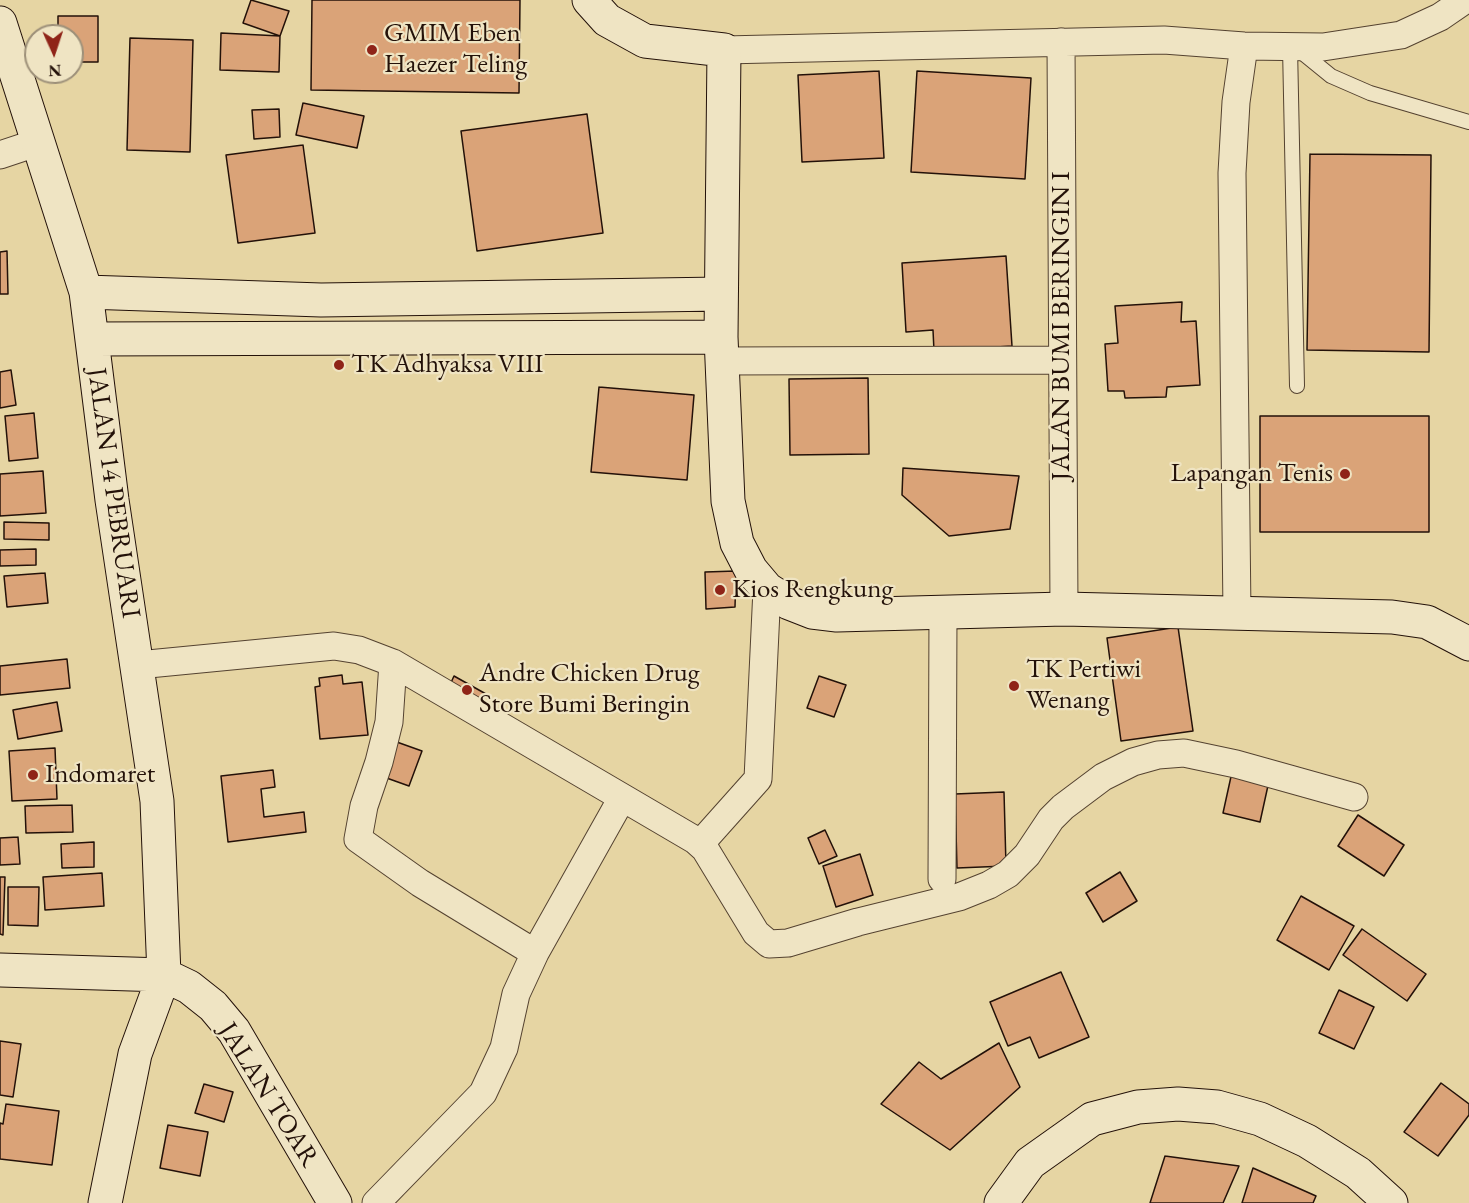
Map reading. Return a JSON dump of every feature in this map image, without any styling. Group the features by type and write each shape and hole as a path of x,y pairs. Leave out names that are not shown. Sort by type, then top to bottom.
{"street":[{"path":"589,0 607,20 645,41 724,50 1164,40 1244,46 1323,47 1401,36 1440,17 1465,0"},
{"name":"JALAN 14 PEBRUARI","path":"0,23 19,77 36,143 86,292 112,500 158,801 164,975"},
{"name":"JALAN BUMI BERINGIN I","path":"1060,42 1064,609"},
{"path":"1237,614 1232,172 1236,102 1244,46"},
{"path":"724,50 721,349 728,501 737,543 752,570 767,589 789,603 812,612 837,615 1064,609 1392,617 1427,622 1469,644"},
{"path":"0,155 36,143"},
{"path":"86,292 321,300 721,294"},
{"path":"539,338 540,298"},
{"path":"321,300 322,339"},
{"path":"92,339 539,338 721,349 1061,360"},
{"path":"700,844 758,779 767,589"},
{"path":"942,879 943,613"},
{"path":"138,665 334,646 359,650 393,663 522,736 700,844 756,933 763,941 778,944 944,902 989,885 1008,874 1027,855 1051,819 1063,807 1103,777 1133,762 1158,755 1184,753 1236,764 1354,797"},
{"path":"393,663 389,722 380,762 364,806 358,839 420,883 535,953"},
{"path":"376,1203 483,1093 504,1048 516,994 535,953 622,798"},
{"path":"0,970 164,975 135,1054 105,1203"},
{"name":"JALAN TOAR","path":"164,975 189,987 213,1006 234,1031 335,1203"},
{"path":"1001,1203 1030,1163 1092,1119 1138,1107 1178,1104 1217,1107 1260,1119 1307,1141 1358,1173 1391,1203"}],"lane":[{"path":"1293,47 1331,76 1370,93 1469,122"},
{"path":"1293,47 1297,386"}],"building":[{"path":"251,0 289,11 280,36 243,23"},
{"path":"312,0 520,0 519,93 311,90"},
{"path":"58,16 98,16 98,62 84,62 84,24 58,24"},
{"path":"221,33 280,36 279,72 220,70"},
{"path":"130,38 193,40 190,152 127,150"},
{"path":"879,71 884,158 802,162 798,75"},
{"path":"917,71 1031,78 1025,179 911,172"},
{"path":"303,103 364,116 357,148 296,135"},
{"path":"279,109 280,137 254,139 252,110"},
{"path":"587,114 603,233 477,251 461,131"},
{"path":"303,145 315,233 238,243 226,155"},
{"path":"1310,154 1431,155 1429,352 1307,350"},
{"path":"7,251 8,294 0,294 0,252"},
{"path":"1006,256 1012,346 934,351 933,330 906,332 902,263"},
{"path":"1182,302 1181,322 1196,321 1200,385 1167,387 1166,397 1125,398 1124,391 1108,391 1105,344 1118,343 1115,306"},
{"path":"11,370 16,405 0,408 0,372"},
{"path":"868,378 869,454 790,455 789,379"},
{"path":"599,387 694,395 687,480 591,472"},
{"path":"34,413 38,458 9,461 5,416"},
{"name":"Lapangan Tenis","path":"1260,416 1429,416 1429,532 1260,532"},
{"path":"903,468 1019,476 1010,529 949,536 902,495"},
{"path":"43,471 46,513 0,516 0,474"},
{"path":"4,522 49,523 49,540 4,539"},
{"path":"36,549 36,565 0,566 0,550"},
{"name":"Kios Rengkung","path":"736,571 735,607 706,609 705,572"},
{"path":"45,573 48,603 7,607 4,576"},
{"path":"1178,627 1193,731 1121,741 1107,638"},
{"path":"67,659 70,688 0,695 0,666"},
{"path":"342,675 343,684 362,682 368,735 320,739 315,687 320,686 319,678"},
{"name":"Andre Chicken Drug Store Bumi Beringin","path":"454,676 486,694 480,705 449,687"},
{"path":"819,676 846,685 834,717 807,708"},
{"path":"57,702 62,731 18,739 13,710"},
{"path":"394,741 422,751 409,786 381,776"},
{"name":"Indomaret","path":"55,748 57,799 12,801 9,751"},
{"path":"273,770 275,787 261,789 264,817 304,812 306,832 228,842 221,776"},
{"path":"1232,772 1269,781 1260,822 1223,813"},
{"path":"1004,792 1006,866 957,868 955,794"},
{"path":"72,805 73,832 26,833 25,806"},
{"path":"1358,815 1404,845 1384,876 1338,846"},
{"path":"825,830 837,856 819,864 808,838"},
{"path":"18,837 20,864 0,865 0,838"},
{"path":"94,842 94,867 62,868 61,844"},
{"path":"860,854 873,895 836,907 823,866"},
{"path":"1120,872 1137,901 1103,922 1086,893"},
{"path":"102,873 104,906 45,910 43,877"},
{"path":"0,877 5,877 3,935 0,934"},
{"path":"8,887 39,887 38,926 8,925"},
{"path":"1301,896 1354,926 1329,970 1277,940"},
{"path":"1362,929 1426,974 1407,1001 1343,955"},
{"path":"1061,972 1089,1037 1039,1058 1030,1037 1008,1046 990,1002"},
{"path":"1339,990 1374,1007 1354,1049 1319,1033"},
{"path":"0,1041 21,1044 13,1097 0,1095"},
{"path":"999,1043 1020,1087 950,1150 881,1104 919,1062 941,1079"},
{"path":"1441,1083 1469,1104 1469,1115 1438,1156 1404,1132"},
{"path":"204,1084 233,1092 224,1122 195,1113"},
{"path":"6,1104 59,1111 52,1165 0,1159 0,1123 3,1124"},
{"path":"168,1125 208,1132 200,1176 160,1168"},
{"path":"1165,1156 1239,1166 1223,1203 1150,1203"},
{"path":"1253,1168 1316,1196 1313,1203 1242,1203"}],"place":[{"name":"GMIM Eben Haezer Teling","path":"372,50"},
{"name":"TK Adhyaksa VIII","path":"339,365"},
{"name":"Lapangan Tenis","path":"1345,474"},
{"name":"Kios Rengkung","path":"720,590"},
{"name":"TK Pertiwi Wenang","path":"1014,686"},
{"name":"Andre Chicken Drug Store Bumi Beringin","path":"467,690"},
{"name":"Indomaret","path":"33,775"}]}
